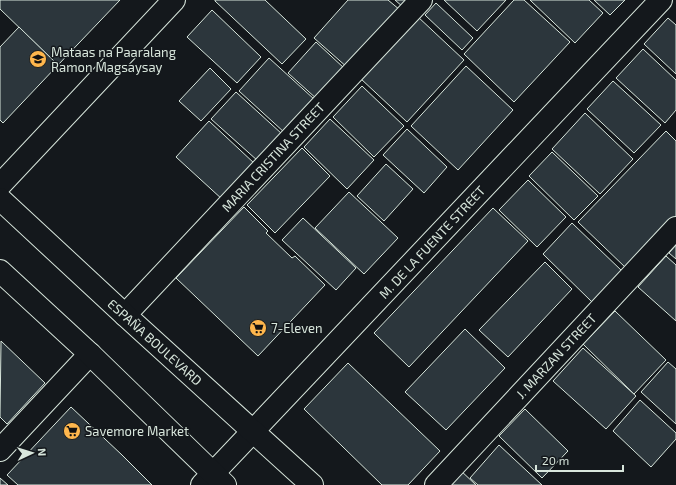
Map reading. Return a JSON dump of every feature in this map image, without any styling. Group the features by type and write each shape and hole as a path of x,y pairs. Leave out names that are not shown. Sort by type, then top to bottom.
{"street":[{"path":"0,185 174,0"},
{"name":"MARIA CRISTINA STREET","path":"125,315 420,0"},
{"name":"M. DE LA FUENTE STREET","path":"214,481 254,432 285,398 661,0"},
{"name":"ESPAÑA BOULEVARD","path":"0,199 312,485"},
{"name":"J. MARZAN STREET","path":"436,485 676,228"},
{"path":"0,271 90,354 214,481"},
{"path":"0,450 90,354"}],"building":[{"path":"0,0 120,0 58,65 0,9"},
{"path":"215,0 265,0 306,39 282,64"},
{"path":"348,0 388,0 400,10 348,68 314,38"},
{"path":"395,0 409,0 403,7"},
{"path":"444,0 506,0 477,31"},
{"path":"514,0 524,0 570,42 514,102 464,54"},
{"path":"530,0 589,0 603,13 575,43"},
{"path":"594,0 625,0 610,15"},
{"path":"436,3 473,38 462,50 425,15"},
{"path":"212,10 261,57 237,83 187,37"},
{"path":"417,16 464,60 407,122 360,78"},
{"path":"668,18 676,25 676,74 644,44"},
{"path":"19,27 58,65 3,123 0,120 0,47"},
{"path":"316,42 345,69 318,100 288,73"},
{"path":"643,49 676,80 676,110 665,123 616,78"},
{"path":"269,58 315,100 285,133 239,91"},
{"path":"466,66 513,110 458,170 411,126"},
{"path":"210,68 231,89 201,121 179,101"},
{"path":"613,81 661,125 634,153 587,109"},
{"path":"362,86 404,126 374,157 333,117"},
{"path":"236,92 282,134 258,161 211,119"},
{"path":"585,113 633,159 600,194 552,149"},
{"path":"330,119 374,160 347,189 304,147"},
{"path":"209,121 255,164 223,200 176,157"},
{"path":"407,129 447,167 424,193 383,155"},
{"path":"666,131 676,141 676,216 626,268 578,222"},
{"path":"302,148 330,176 275,233 247,205"},
{"path":"552,152 598,196 574,220 529,176"},
{"path":"386,164 413,189 384,221 357,196"},
{"path":"528,180 566,217 537,247 499,210"},
{"path":"349,192 398,238 364,274 315,228"},
{"path":"244,207 268,231 266,233 292,258 295,256 325,285 258,356 176,278"},
{"path":"493,208 528,241 409,367 374,333"},
{"path":"303,218 356,268 336,290 282,240"},
{"path":"572,223 622,271 592,302 543,254"},
{"path":"676,245 676,259 669,253"},
{"path":"666,256 676,265 676,321 638,287"},
{"path":"545,262 572,289 508,357 479,330"},
{"path":"615,311 666,360 634,394 583,344"},
{"path":"465,329 505,368 446,430 405,392"},
{"path":"1,341 45,383 7,424 0,417"},
{"path":"583,348 636,396 606,429 553,381"},
{"path":"668,362 676,369 676,424 641,392"},
{"path":"348,363 440,451 408,485 382,485 304,409"},
{"path":"640,400 676,433 676,439 651,467 613,431"},
{"name":"Savemore Market","path":"71,407 152,485 18,485 7,475"},
{"path":"525,409 568,451 542,478 499,436"},
{"path":"499,445 542,485 478,485 470,478"},
{"path":"459,469 476,485 445,485"},
{"path":"0,478 8,485 0,485"}],"place":[{"name":"Mataas na Paaralang Ramon Magsaysay","path":"38,59"},
{"name":"7-Eleven","path":"258,328"},
{"name":"Savemore Market","path":"72,431"}]}
